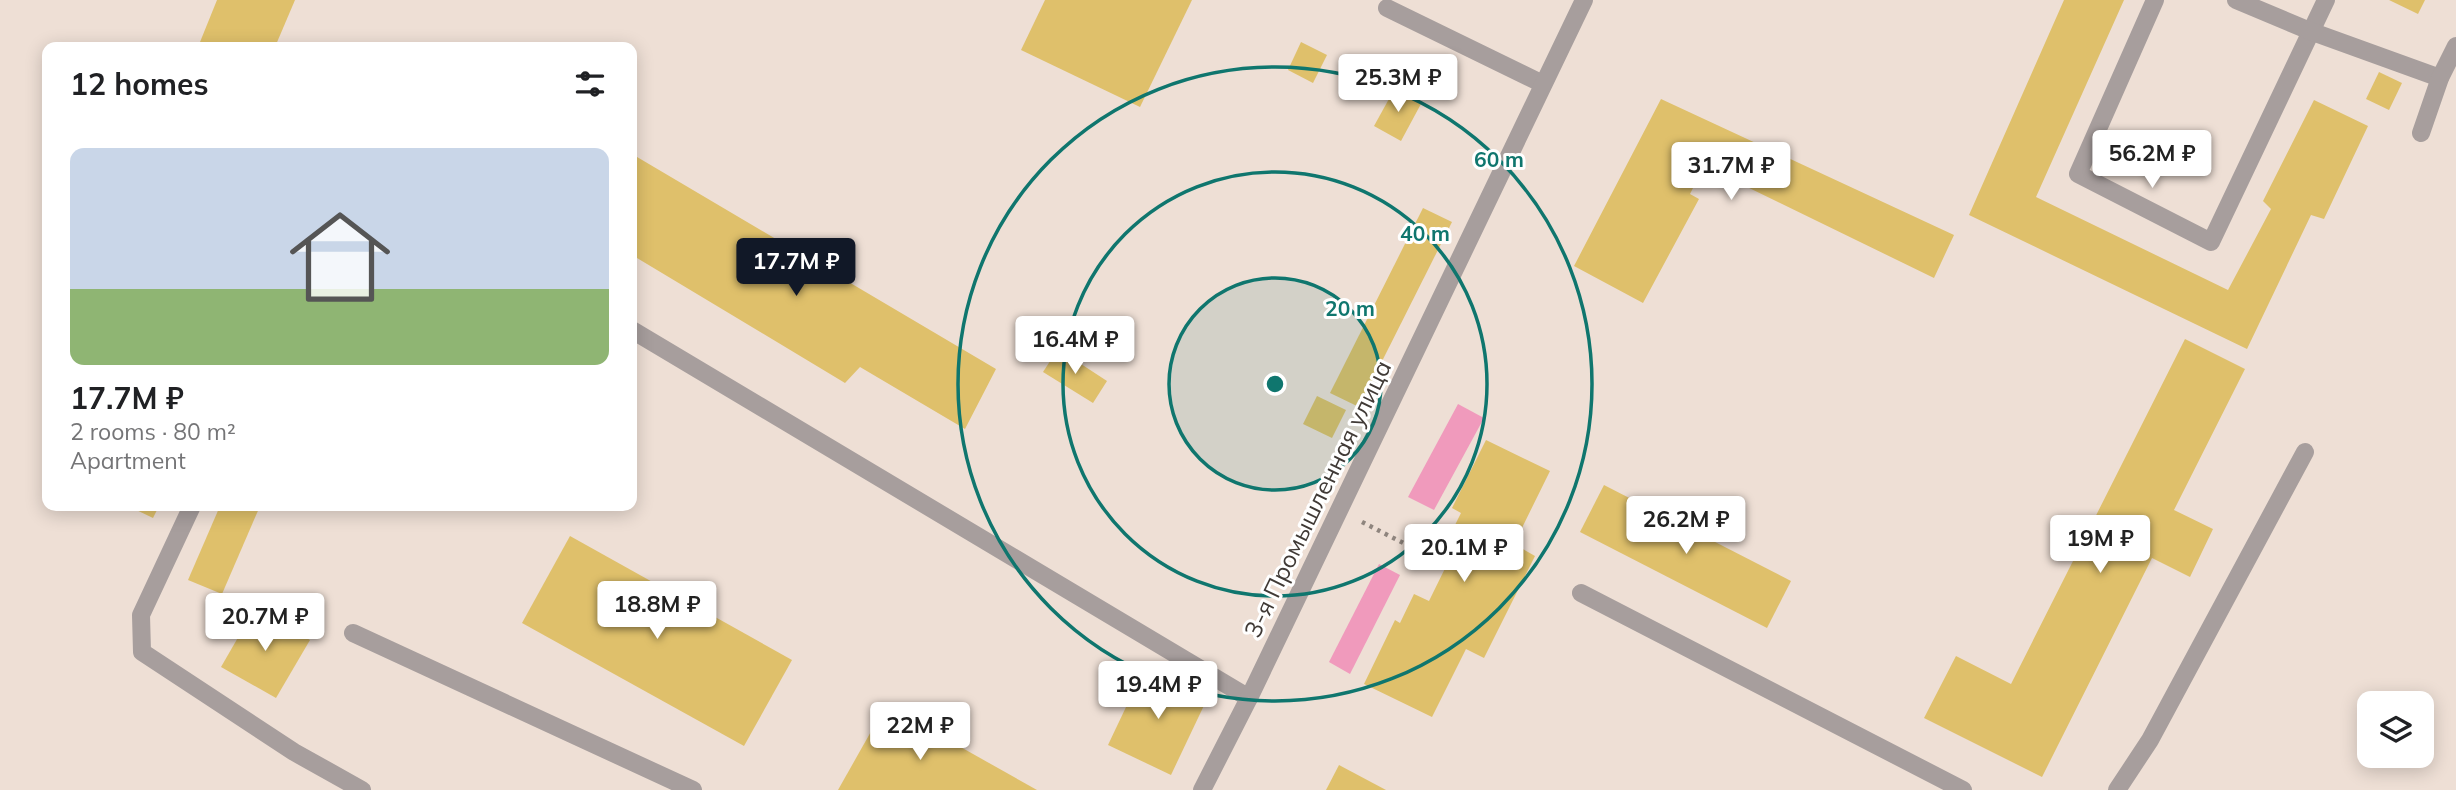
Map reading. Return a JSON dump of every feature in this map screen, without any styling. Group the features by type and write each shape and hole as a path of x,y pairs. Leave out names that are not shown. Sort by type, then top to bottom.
{"street":[{"name":"3-я Промышленная улица","path":"1202,790 1249,698 1584,0"},
{"path":"2155,0 2078,174 2211,242 2326,0"},
{"path":"2236,0 2311,31 2440,78"},
{"path":"1387,8 1543,84"},
{"path":"2421,133 2440,78 2456,47"},
{"path":"637,333 1249,698"},
{"path":"2117,790 2150,740 2305,452"},
{"path":"190,511 141,615 142,652 294,752 362,790"},
{"path":"1581,593 1963,790"},
{"path":"353,633 694,790"}],"path":[{"path":"1339,511 1421,552"}],"shaded area":[{"path":"1458,404 1484,418 1434,510 1408,497"},
{"path":"1379,564 1400,575 1350,674 1329,662"}],"building":[{"path":"217,0 295,0 277,42 200,42"},
{"path":"1045,0 1192,0 1140,107 1021,50"},
{"path":"2064,0 2124,0 2036,197 2228,290 2271,209 2263,201 2314,100 2368,126 2324,219 2311,215 2247,349 1969,215"},
{"path":"2389,0 2425,0 2418,14"},
{"path":"1301,42 1327,55 1313,83 1288,70"},
{"path":"2379,72 2402,83 2389,110 2366,99"},
{"path":"1395,88 1422,102 1401,141 1374,126"},
{"path":"1661,99 1954,235 1934,278 1704,166 1690,194 1699,199 1643,303 1574,266"},
{"path":"637,157 996,369 965,429 860,367 845,383 637,258"},
{"path":"1423,208 1452,222 1359,407 1330,393"},
{"path":"2185,339 2245,369 2174,510 2213,529 2190,577 2152,558 2042,777 1924,718 1956,656 2011,684"},
{"path":"1058,349 1107,381 1093,403 1043,372"},
{"path":"1317,396 1346,410 1332,438 1303,424"},
{"path":"1486,440 1550,471 1514,544 1535,556 1484,658 1466,649 1432,717 1364,684 1395,620 1400,623 1414,594 1429,601 1457,544 1448,539 1461,513 1452,508"},
{"path":"1604,485 1791,581 1767,628 1580,532"},
{"path":"138,511 156,511 153,518"},
{"path":"218,511 258,511 222,594 188,580"},
{"path":"570,536 792,660 744,746 522,623"},
{"path":"255,608 310,640 276,698 221,667"},
{"path":"1145,667 1208,697 1171,775 1108,745"},
{"path":"886,705 1037,790 838,790"},
{"path":"1339,765 1386,790 1326,790"}]}
